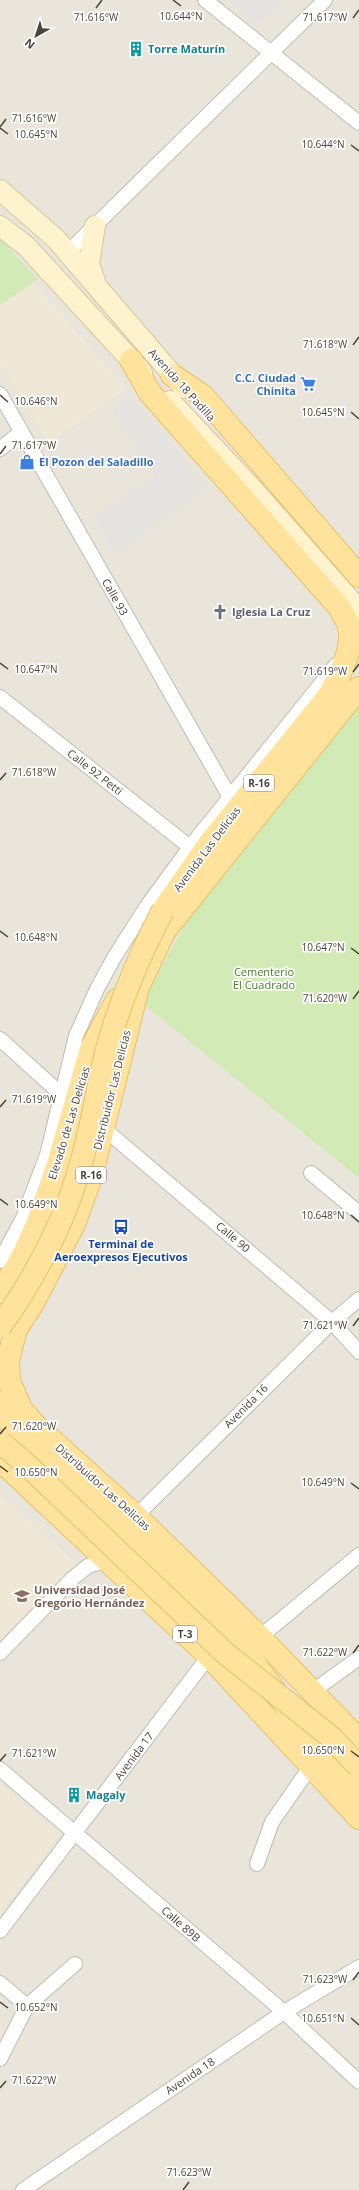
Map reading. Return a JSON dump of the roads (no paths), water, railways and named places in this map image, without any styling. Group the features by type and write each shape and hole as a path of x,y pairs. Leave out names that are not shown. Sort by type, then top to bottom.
{"main road":[{"path":"131,360 150,393 339,607 348,624 350,638 356,648"},
{"path":"172,375 203,396 359,576"},
{"name":"Avenida Las Delicias","path":"163,910 209,844 330,694 356,648"},
{"name":"Avenida Las Delicias","path":"164,932 359,688"},
{"name":"Elevado de Las Delicias","path":"0,1344 3,1323 35,1273 58,1226 81,1163 106,1053 125,991 163,910"},
{"name":"Elevado de Las Delicias","path":"0,1292 21,1260 38,1222 59,1162 92,1049 105,1020 143,959 164,932"},
{"name":"Distribuidor Las Delicias","path":"164,932 138,987 102,1127 91,1177 74,1224 32,1306 16,1329 8,1360 9,1381 21,1409 42,1431 136,1516 260,1637 359,1740"},
{"path":"0,1396 21,1409"},
{"path":"0,1402 2,1412 15,1429 139,1544 239,1642 320,1753 359,1795"},
{"path":"0,1442 26,1464 225,1653 332,1738 359,1768"},
{"name":"T-3","path":"0,1460 209,1656 359,1818"}],"street":[{"path":"206,0 359,123"},
{"path":"0,208 45,246 68,252 272,54 325,0"},
{"name":"Avenida 18 Padilla","path":"0,190 56,239 68,252 172,375 359,610"},
{"name":"Avenida 18 Padilla","path":"0,226 26,246 131,360 256,481 359,586"},
{"path":"95,226 89,264 96,285"},
{"name":"Calle 93","path":"0,394 231,798"},
{"path":"0,449 21,432"},
{"name":"Avenida Las Delicias","path":"190,846 356,648"},
{"name":"Calle 92 Petti","path":"0,697 190,846"},
{"name":"R-16","path":"0,1261 23,1218 47,1155 76,1036 97,989 147,906 190,846"},
{"path":"0,1039 62,1095"},
{"name":"Calle 90","path":"102,1127 332,1322 359,1352"},
{"path":"311,1172 359,1213"},
{"name":"Avenida 16","path":"136,1516 332,1322 359,1299"},
{"path":"0,1390 21,1409"},
{"path":"260,1637 359,1555"},
{"path":"0,1653 73,1578 88,1566 107,1560"},
{"name":"Avenida 17","path":"0,1931 76,1833 209,1656"},
{"path":"313,1691 359,1658"},
{"path":"257,1864 272,1822 311,1766"},
{"name":"Calle 89B","path":"0,1769 284,2012 359,2082"},
{"path":"0,2059 27,2006 75,1964"},
{"name":"Avenida 18","path":"23,2190 284,2012 359,1966"},
{"path":"0,1983 27,2006"}],"place":[{"name":"Torre Maturín","path":"136,49"},
{"name":"C.C. Ciudad Chinita","path":"308,384"},
{"name":"El Pozon del Saladillo","path":"27,462"},
{"name":"Iglesia La Cruz","path":"220,612"},
{"name":"Terminal de Aeroexpresos Ejecutivos","path":"121,1227"},
{"name":"Universidad José Gregorio Hernández","path":"22,1596"},
{"name":"Magaly","path":"74,1795"}],"park label":[{"name":"Cementerio El Cuadrado","path":"264,978"}]}
